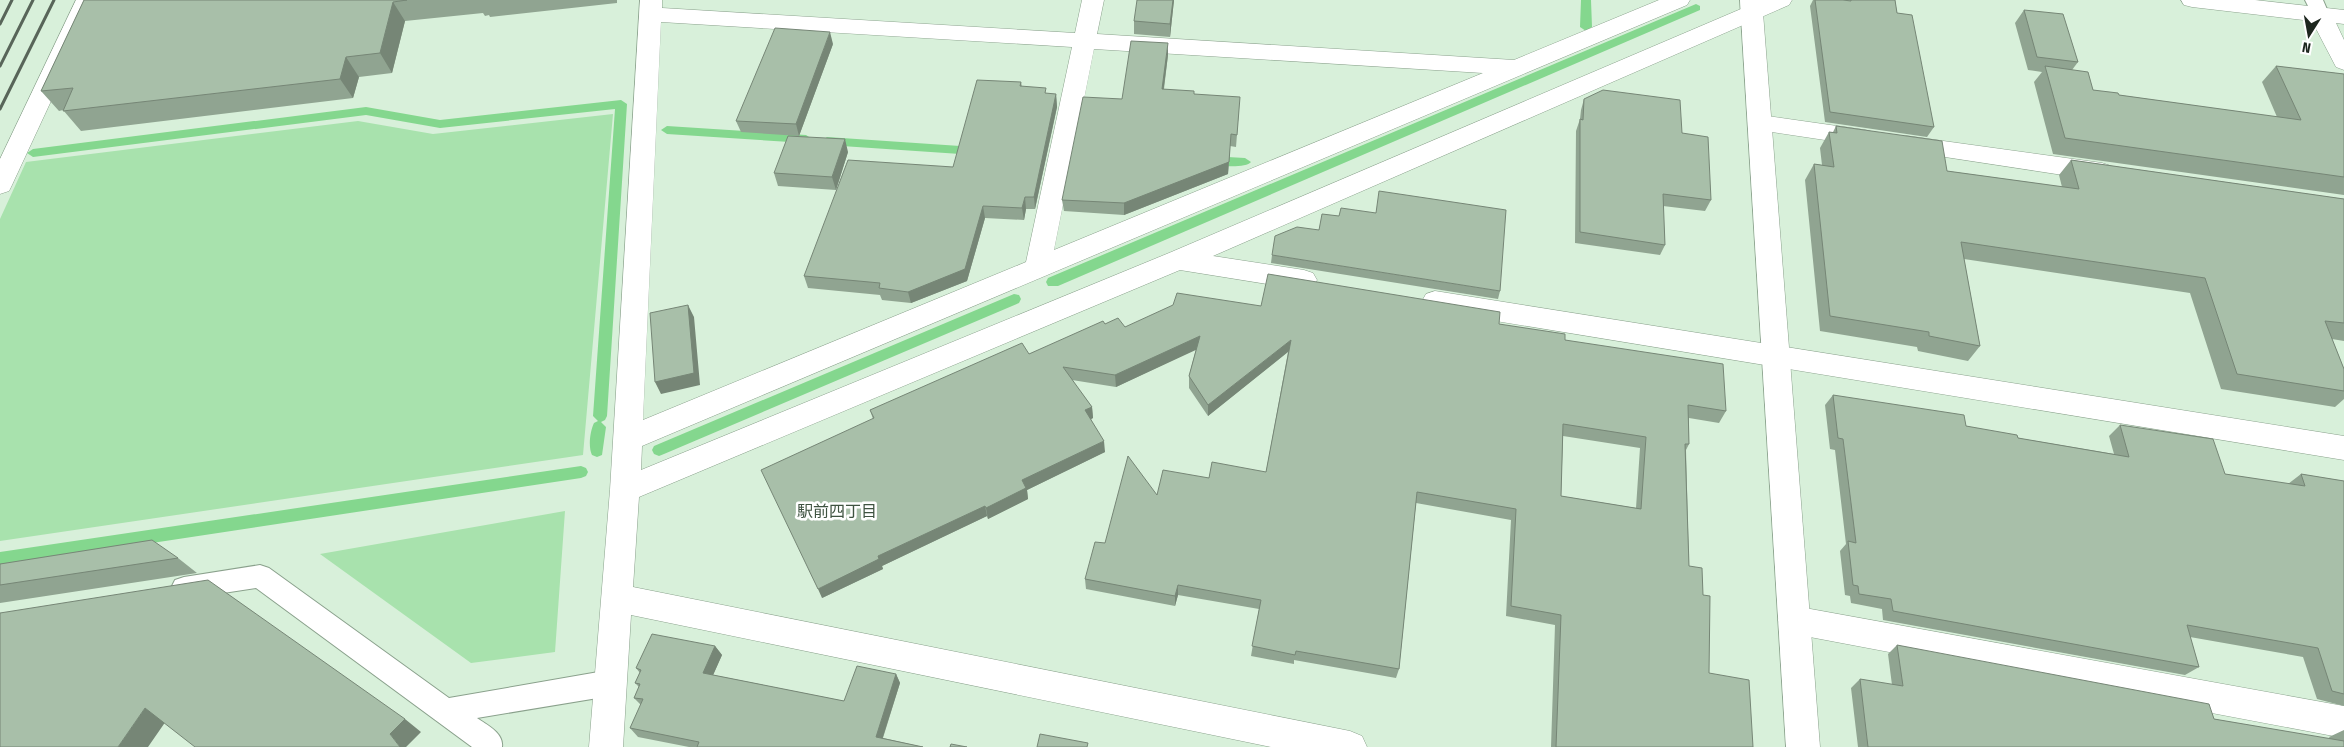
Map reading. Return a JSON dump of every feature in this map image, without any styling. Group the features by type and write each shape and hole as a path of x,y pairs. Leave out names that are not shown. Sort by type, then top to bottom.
{"street":[{"path":"0,185 87,0"},
{"path":"1038,266 1093,0"},
{"path":"628,439 1038,266 1520,68 1679,0"},
{"path":"625,490 1178,260 1751,7 1781,0"},
{"path":"2192,0 2317,7 2344,16"},
{"path":"606,747 625,490 650,7 1085,41 1520,68"},
{"path":"1751,7 1803,747"},
{"path":"2317,7 2344,62"},
{"path":"1760,123 2120,174"},
{"path":"1178,260 1325,284"},
{"path":"1413,298 2344,448"},
{"path":"617,598 1350,747"},
{"path":"1794,620 2344,722"}],"lane":[{"path":"163,591 260,576 489,743 488,747"},
{"path":"445,711 610,683"}],"green space":[{"path":"613,114 583,455 0,541 0,219 26,162 358,121 433,134"},
{"path":"565,511 555,652 471,663 320,554"}],"building":[{"path":"84,0 407,0 393,2 380,53 346,57 340,79 63,111 73,88 41,91"},
{"path":"1137,0 1173,0 1170,24 1134,21"},
{"path":"1815,0 1895,0 1897,13 1912,15 1934,127 1830,112"},
{"path":"2024,10 2063,14 2078,62 2037,57"},
{"path":"775,28 830,32 796,124 736,121"},
{"path":"1131,41 1168,43 1162,89 1194,91 1194,94 1240,97 1237,135 1231,134 1229,162 1124,203 1062,200 1083,97 1122,99"},
{"path":"2045,66 2088,72 2093,90 2301,120 2276,66 2344,74 2344,177 2065,138"},
{"path":"977,80 1021,82 1020,86 1046,88 1045,93 1056,94 1034,197 1025,197 1022,208 983,206 965,269 908,292 879,288 880,283 804,276 848,160 953,167"},
{"path":"1603,90 1680,100 1682,133 1708,137 1711,200 1663,194 1665,245 1580,232 1580,119 1583,120 1584,99"},
{"path":"1836,126 1942,141 1947,171 2079,189 2071,160 2344,199 2344,323 2325,321 2344,369 2344,391 2237,374 2205,278 1961,242 1980,346 1929,336 1929,332 1830,316 1814,164 1834,167 1829,132 1837,133"},
{"path":"788,136 845,139 832,177 774,173"},
{"path":"1379,191 1506,210 1500,291 1272,255 1275,236 1297,227 1319,230 1322,214 1339,216 1341,208 1376,213"},
{"path":"1268,274 1500,312 1499,324 1565,334 1565,340 1723,364 1726,411 1688,405 1689,444 1685,444 1689,566 1702,568 1703,595 1710,596 1709,673 1749,680 1753,747 1556,747 1561,615 1511,606 1516,509 1417,492 1399,669 1296,651 1295,655 1252,646 1261,600 1178,585 1175,596 1085,579 1095,542 1105,543 1128,456 1157,495 1163,470 1209,478 1212,462 1266,472 1291,340 1208,405 1189,376 1200,336 1115,375 1063,367 1092,407 1085,410 1104,441 1022,480 1026,488 878,556 879,559 818,589 761,470 874,418 870,410 1022,343 1029,354 1103,321 1105,324 1118,318 1125,327 1173,305 1177,293 1261,306","holes":["1563,424 1646,437 1641,509 1561,496"]},
{"path":"688,305 694,373 655,382 650,313"},
{"path":"1833,395 1964,415 1966,426 2017,435 2018,438 2129,457 2120,425 2213,439 2225,474 2305,486 2301,474 2344,481 2344,694 2332,691 2318,648 2187,625 2199,667 1893,611 1891,599 1859,594 1858,586 1853,585 1848,541 1856,543 1843,439 1838,438"},
{"path":"152,540 178,558 0,585 0,564"},
{"path":"208,580 405,719 390,734 400,747 195,747 145,708 118,747 0,747 0,613"},
{"path":"652,634 715,646 703,673 844,701 857,666 896,674 876,737 923,747 697,747 699,742 630,728 643,699 634,698 640,684 635,683 641,670 636,668"},
{"path":"1897,645 2209,704 2214,719 2344,741 2344,747 1868,747 1860,679 1903,686"},
{"path":"1040,734 1088,743 1087,747 1037,747"},
{"path":"951,744 967,747 950,747"}],"waterway":[{"path":"1586,0 1586,27"},
{"path":"1053,282 1696,8"},
{"path":"33,153 366,111 440,124 621,104 600,416"},
{"path":"667,130 806,139"},
{"path":"827,141 975,151"},
{"path":"1210,160 1245,162"},
{"path":"659,450 1014,299"},
{"path":"597,451 599,427"},
{"path":"0,559 581,472"}],"railway":[{"path":"0,24 12,0"},
{"path":"0,66 33,0"},
{"path":"0,109 54,0"}],"district":[{"name":"駅前四丁目","path":"837,511"}]}
